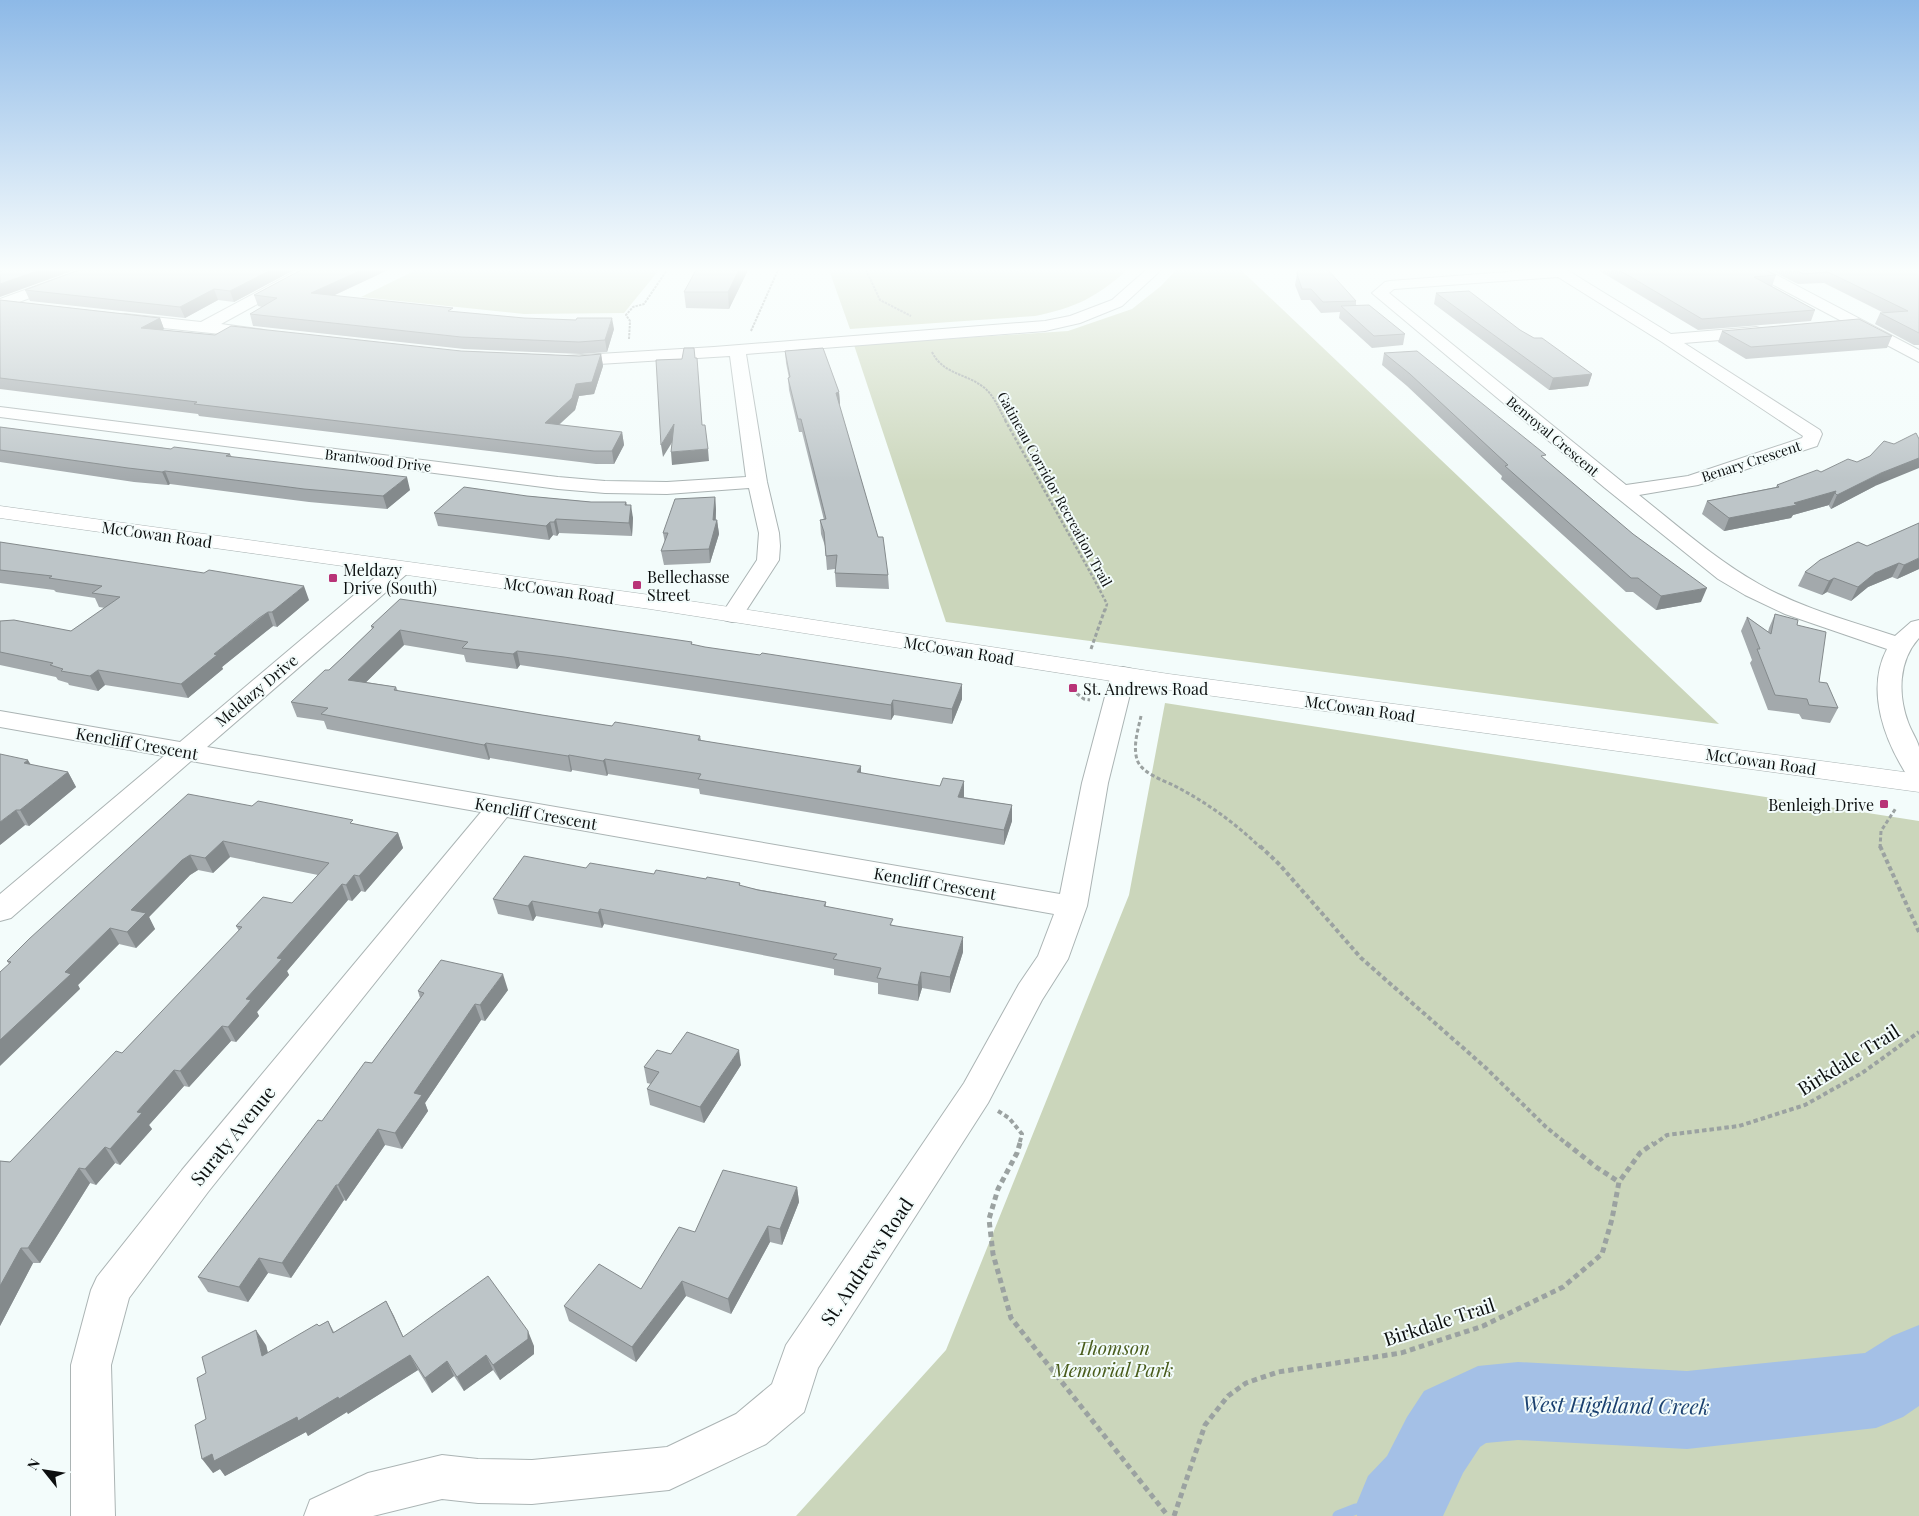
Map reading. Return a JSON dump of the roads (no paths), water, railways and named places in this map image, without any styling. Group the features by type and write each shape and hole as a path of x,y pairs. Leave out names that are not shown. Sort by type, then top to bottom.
{"main road":[{"name":"McCowan Road","path":"0,512 650,602 1123,674 1919,783"}],"street":[{"path":"547,361 595,360 856,341"},
{"name":"Benroyal Crescent","path":"1438,341 1622,492 1726,574 1753,590 1812,616 1899,645"},
{"name":"Benary Crescent","path":"1622,492 1691,481 1810,442 1813,434 1671,341"},
{"path":"1888,341 1919,357"},
{"path":"732,615 768,560 769,532 757,482 737,350"},
{"name":"Brantwood Drive","path":"0,412 558,483 605,487 667,488 757,482"},
{"name":"Meldazy Drive","path":"0,910 400,568"},
{"path":"1919,626 1899,645 1890,671 1890,702 1902,738 1919,774"},
{"name":"St. Andrews Road","path":"326,1516 368,1495 442,1477 478,1481 532,1482 669,1468 752,1429 789,1397 800,1359 856,1277 976,1092 1030,993 1052,960 1072,906 1095,783 1123,674"},
{"name":"Kencliff Crescent","path":"0,719 1072,906"},
{"name":"Suraty Avenue","path":"93,1516 91,1365 111,1290 208,1165 501,806"}],"waterway":[{"name":"West Highland Creek","path":"1398,1516 1397,1505 1416,1485 1435,1445 1452,1419 1478,1405 1518,1401 1687,1410 1876,1390 1919,1362"},
{"path":"1338,1516 1356,1509 1397,1505"}],"place":[{"name":"Meldazy Drive (South)","path":"333,578"},
{"name":"Bellechasse Street","path":"637,585"},
{"name":"St. Andrews Road","path":"1073,688"},
{"name":"Benleigh Drive","path":"1884,804"}],"park label":[{"name":"Thomson Memorial Park","path":"1113,1358"}]}
